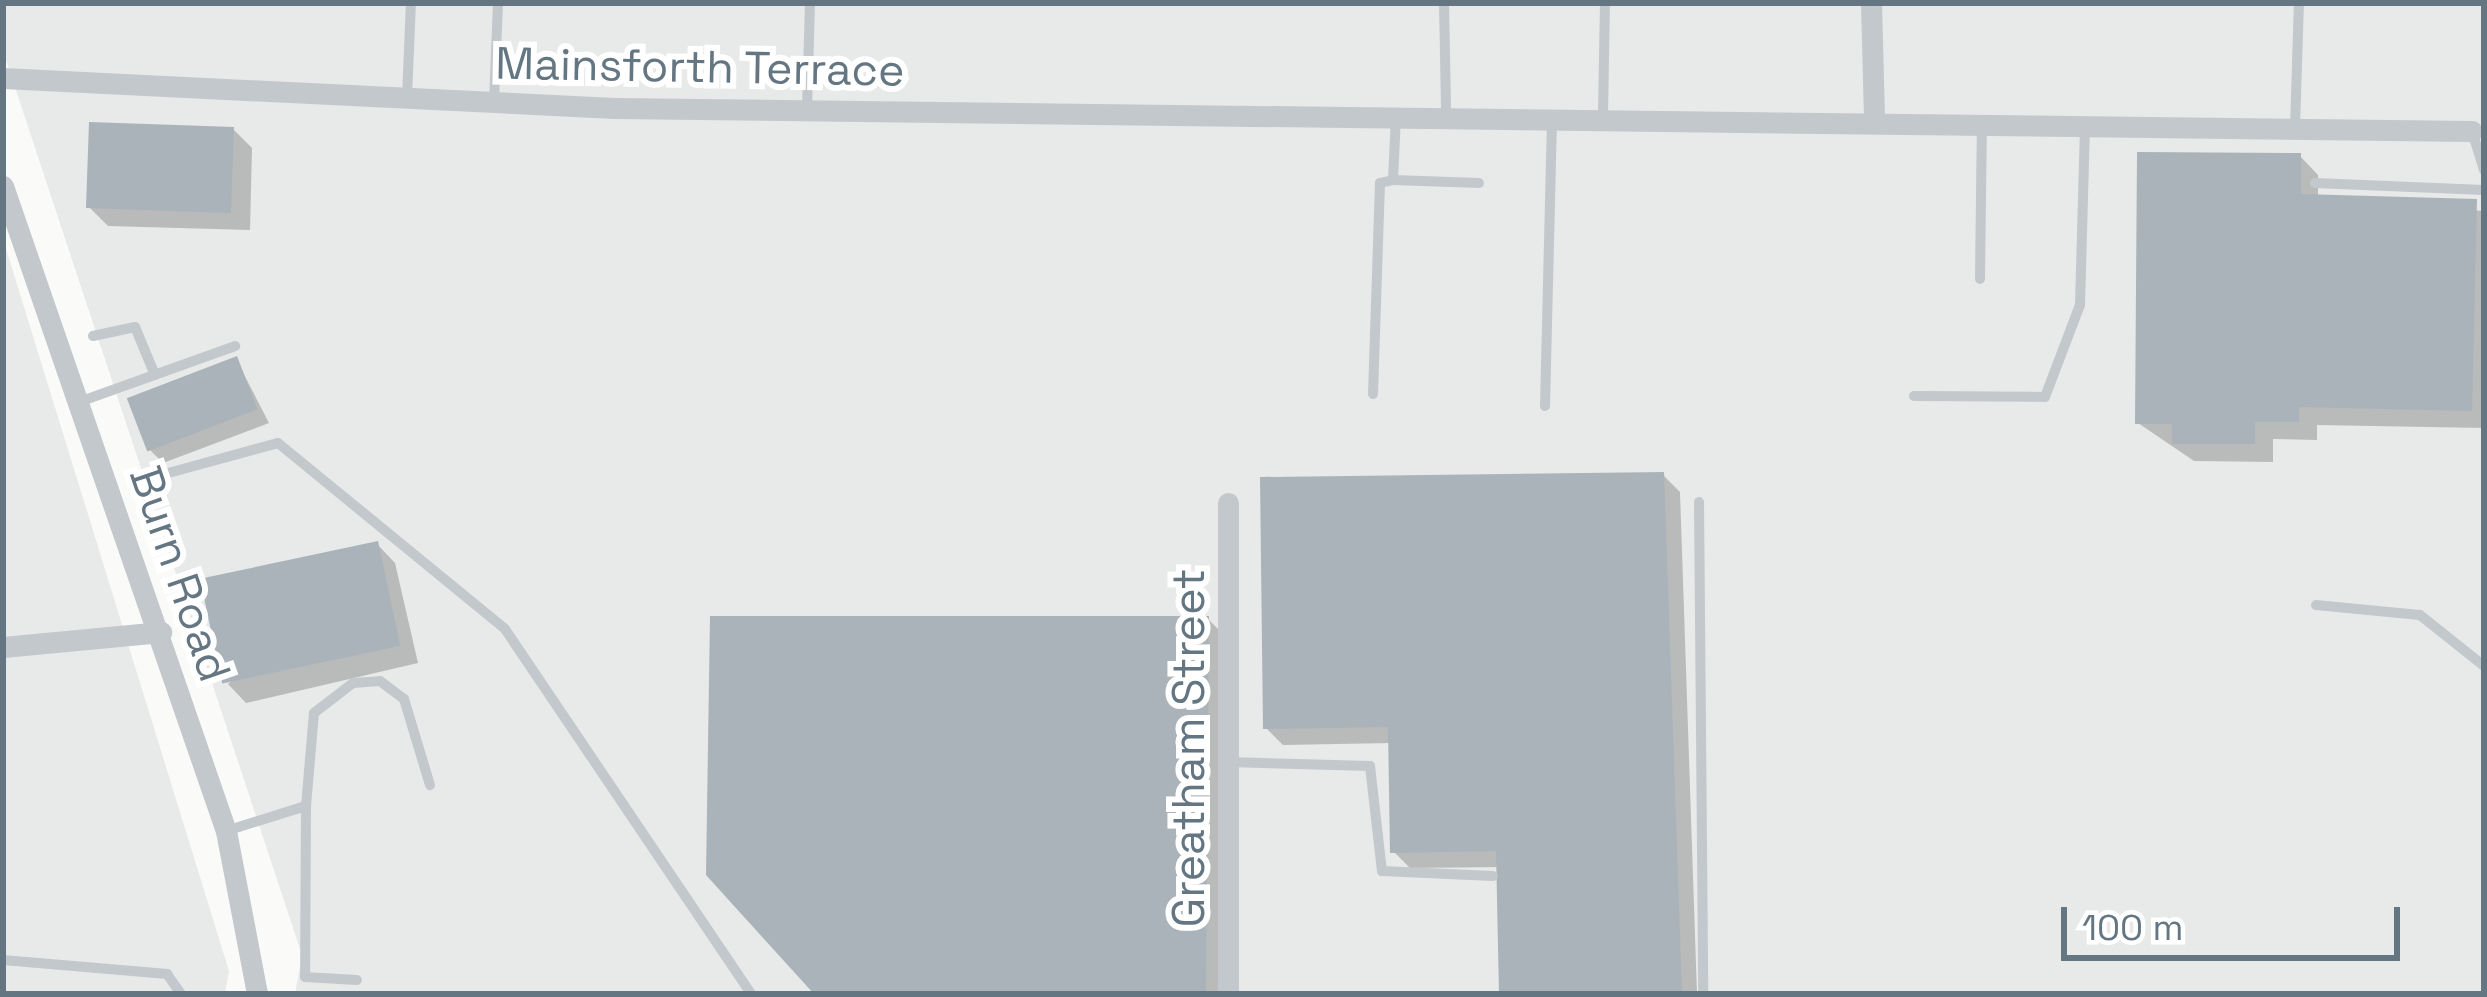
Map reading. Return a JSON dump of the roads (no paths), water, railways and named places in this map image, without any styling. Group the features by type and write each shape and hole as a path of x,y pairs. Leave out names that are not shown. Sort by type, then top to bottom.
{"street":[{"path":"1871,3 1874,120"},
{"name":"Mainsforth Terrace","path":"3,77 494,104 1446,112 2472,131"},
{"name":"Burn Road","path":"3,186 226,831 257,994"},
{"name":"Greatham Street","path":"1228,502 1228,994"},
{"path":"3,647 161,632"}],"lane":[{"path":"407,101 411,3"},
{"path":"494,104 498,3"},
{"path":"807,109 810,3"},
{"path":"1444,3 1446,112"},
{"path":"1603,115 1605,3"},
{"path":"2295,128 2299,3"},
{"path":"1393,180 1396,112"},
{"path":"1545,406 1552,114"},
{"path":"1980,279 1982,122"},
{"path":"1914,396 2045,397 2080,305 2085,124"},
{"path":"2472,131 2484,170"},
{"path":"1373,394 1374,246 1380,183 1479,183"},
{"path":"2315,183 2484,190"},
{"path":"93,336 135,327 154,375"},
{"path":"79,402 236,346"},
{"path":"161,475 278,443 505,628 751,994"},
{"path":"1699,502 1703,994"},
{"path":"2316,605 2420,615 2484,666"},
{"path":"357,980 305,977 306,806 314,713 326,693 353,683 380,681 404,699 430,785"},
{"path":"1228,762 1370,766 1382,871 1492,876"},
{"path":"226,831 306,806"},
{"path":"3,960 151,971 181,994"}]}
